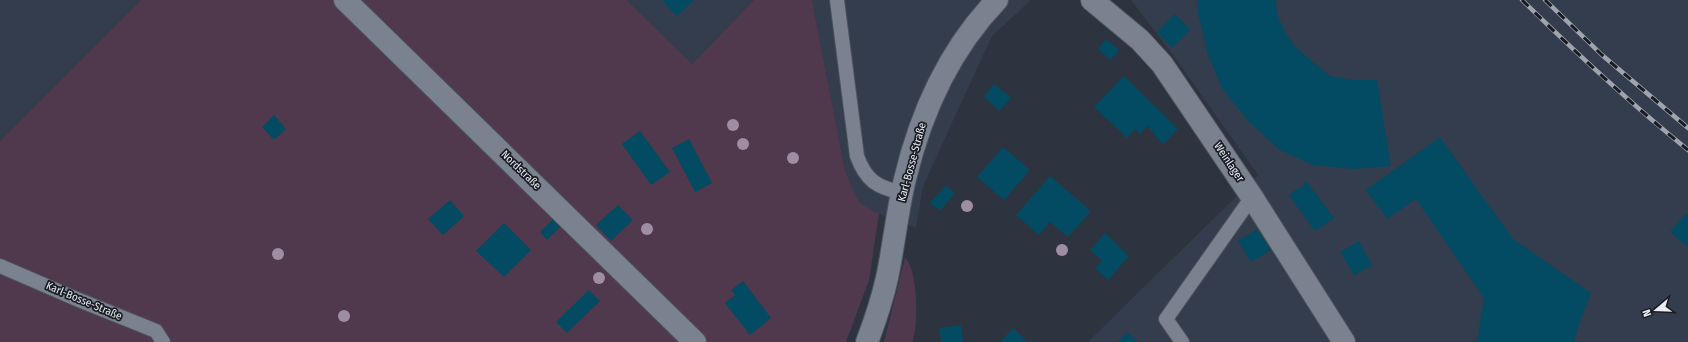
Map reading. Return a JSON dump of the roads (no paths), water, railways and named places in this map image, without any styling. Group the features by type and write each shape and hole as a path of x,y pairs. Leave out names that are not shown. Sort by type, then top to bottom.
{"street":[{"name":"Nordstraße","path":"345,0 696,342"},
{"name":"Karl-Bosse-Straße","path":"867,342 880,306 887,279 908,166 922,123 937,84 963,41 978,21 997,0"},
{"name":"Weinlager","path":"1092,0 1140,40 1155,55 1252,197 1344,342"}],"lane":[{"path":"837,0 855,145 859,161 866,174 873,182 881,187 902,193"},
{"path":"1182,342 1166,318 1252,197"},
{"name":"Karl-Bosse-Straße","path":"0,266 156,331 163,342"}],"railway":[{"path":"1522,0 1603,77 1688,150"},
{"path":"1545,0 1602,55 1688,128"}]}
